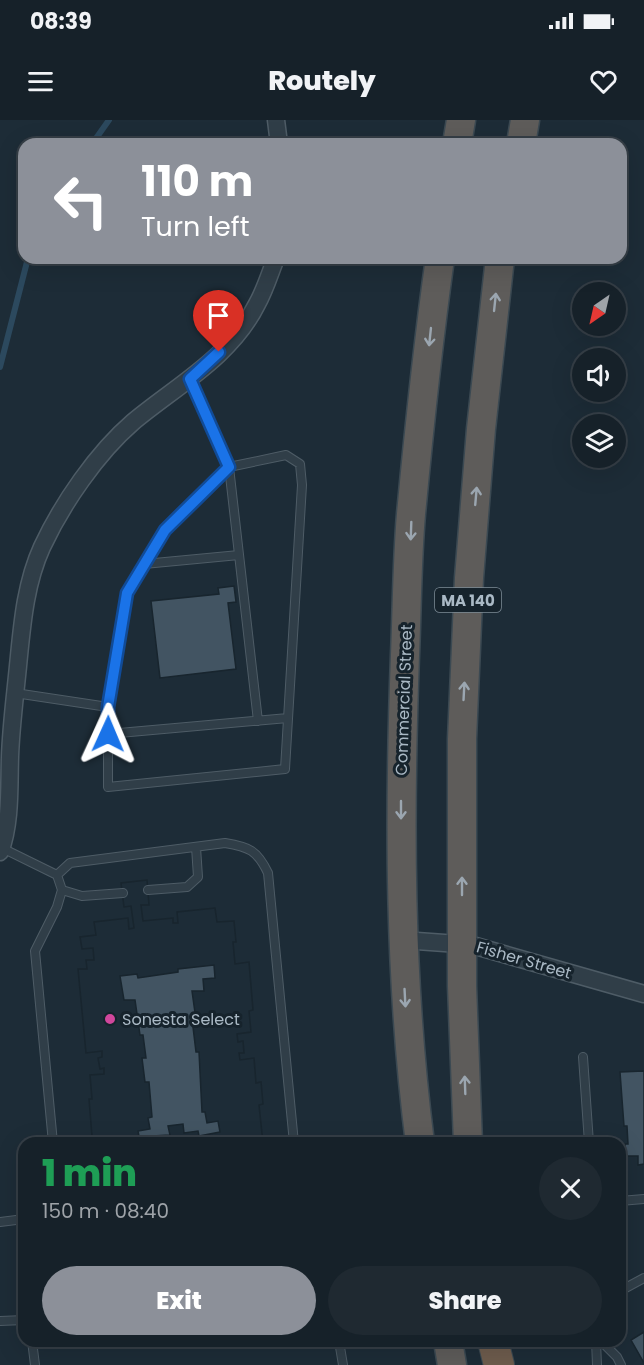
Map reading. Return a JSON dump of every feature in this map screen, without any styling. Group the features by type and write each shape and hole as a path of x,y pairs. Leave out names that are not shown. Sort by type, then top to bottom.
{"highway":[{"path":"458,138 461,120"},
{"path":"522,138 525,120"},
{"name":"Commercial Street","path":"419,1137 409,1044 403,940 402,764 411,516 439,264"},
{"name":"MA 140","path":"468,1137 464,1047 462,739 469,578 481,429 499,264"},
{"path":"449,1347 452,1365"},
{"path":"486,1347 488,1365"},
{"path":"494,1347 498,1365"}],"street":[{"path":"276,120 278,138"},
{"path":"1,850 9,795 12,718 23,622 32,575 42,547 63,507 113,441 131,423 190,379 235,337 257,306 274,264"},
{"name":"Fisher Street","path":"403,940 463,944 644,994"}],"lane":[{"path":"190,379 229,467 258,721"},
{"path":"286,455 300,464 302,484 285,770 108,787 108,707 127,593 165,530 229,467 286,455"},
{"path":"144,564 239,555"},
{"path":"15,693 108,707"},
{"path":"108,734 288,718"},
{"path":"57,875 70,863 225,843 247,847 261,858 268,873 293,1137"},
{"path":"148,890 187,887 198,878 196,847"},
{"path":"1,850 57,875 62,890 57,907 35,951 51,1137"},
{"path":"62,890 82,896 123,893"},
{"path":"583,1058 589,1137"},
{"path":"626,1200 644,1199"},
{"path":"0,1222 18,1220"},
{"path":"626,1288 644,1278"},
{"path":"0,1321 18,1320"},
{"path":"33,1347 35,1365"},
{"path":"340,1347 343,1365"},
{"path":"596,1347 597,1365"},
{"path":"607,1347 621,1365"}],"building":[{"path":"234,586 236,602 228,603 236,669 160,678 151,601 219,594 218,588"},
{"name":"Sonesta Select","path":"147,880 149,905 141,905 143,921 173,918 173,923 178,923 177,912 215,908 217,922 234,921 235,964 249,962 253,1010 249,1011 251,1032 237,1034 238,1042 243,1041 244,1053 239,1053 240,1060 254,1058 256,1083 261,1082 263,1104 259,1105 262,1137 153,1137 170,1135 168,1126 183,1124 184,1133 198,1131 199,1136 220,1132 218,1121 207,1123 205,1112 202,1112 199,1052 196,1052 193,1027 197,1027 192,991 204,991 203,979 215,978 214,965 178,969 178,972 138,978 137,974 120,976 124,1000 135,1000 140,1035 143,1035 146,1058 142,1058 145,1082 149,1082 152,1117 148,1118 150,1129 138,1131 139,1137 92,1136 90,1075 104,1074 104,1068 100,1069 98,1058 102,1057 102,1051 86,1053 78,969 87,969 86,960 94,960 93,948 82,949 80,937 96,935 94,922 128,918 129,929 134,928 131,906 124,907 121,883"},
{"name":"Sonesta Select","path":"147,880 149,905 141,905 143,921 173,918 173,923 178,923 177,912 215,908 217,922 234,921 235,964 249,962 253,1010 249,1011 251,1032 237,1034 238,1042 243,1041 244,1053 239,1053 240,1060 254,1058 256,1083 261,1082 263,1104 259,1105 262,1137 92,1136 90,1075 104,1074 104,1068 100,1069 98,1058 102,1057 102,1051 86,1053 78,969 87,969 86,960 94,960 93,948 82,949 80,937 96,935 94,922 128,918 129,929 134,928 131,906 124,907 121,883"},
{"path":"644,1071 644,1164 638,1165 638,1156 626,1156 627,1126 624,1126 620,1072"},
{"path":"644,1332 644,1363 631,1340"}],"waterway":[{"path":"96,138 109,120"},
{"path":"0,367 26,264"}],"place":[{"name":"Sonesta Select","path":"110,1019"}],"route":[{"path":"108,734 108,707 127,593 165,530 229,467 190,379 219,352"}]}
